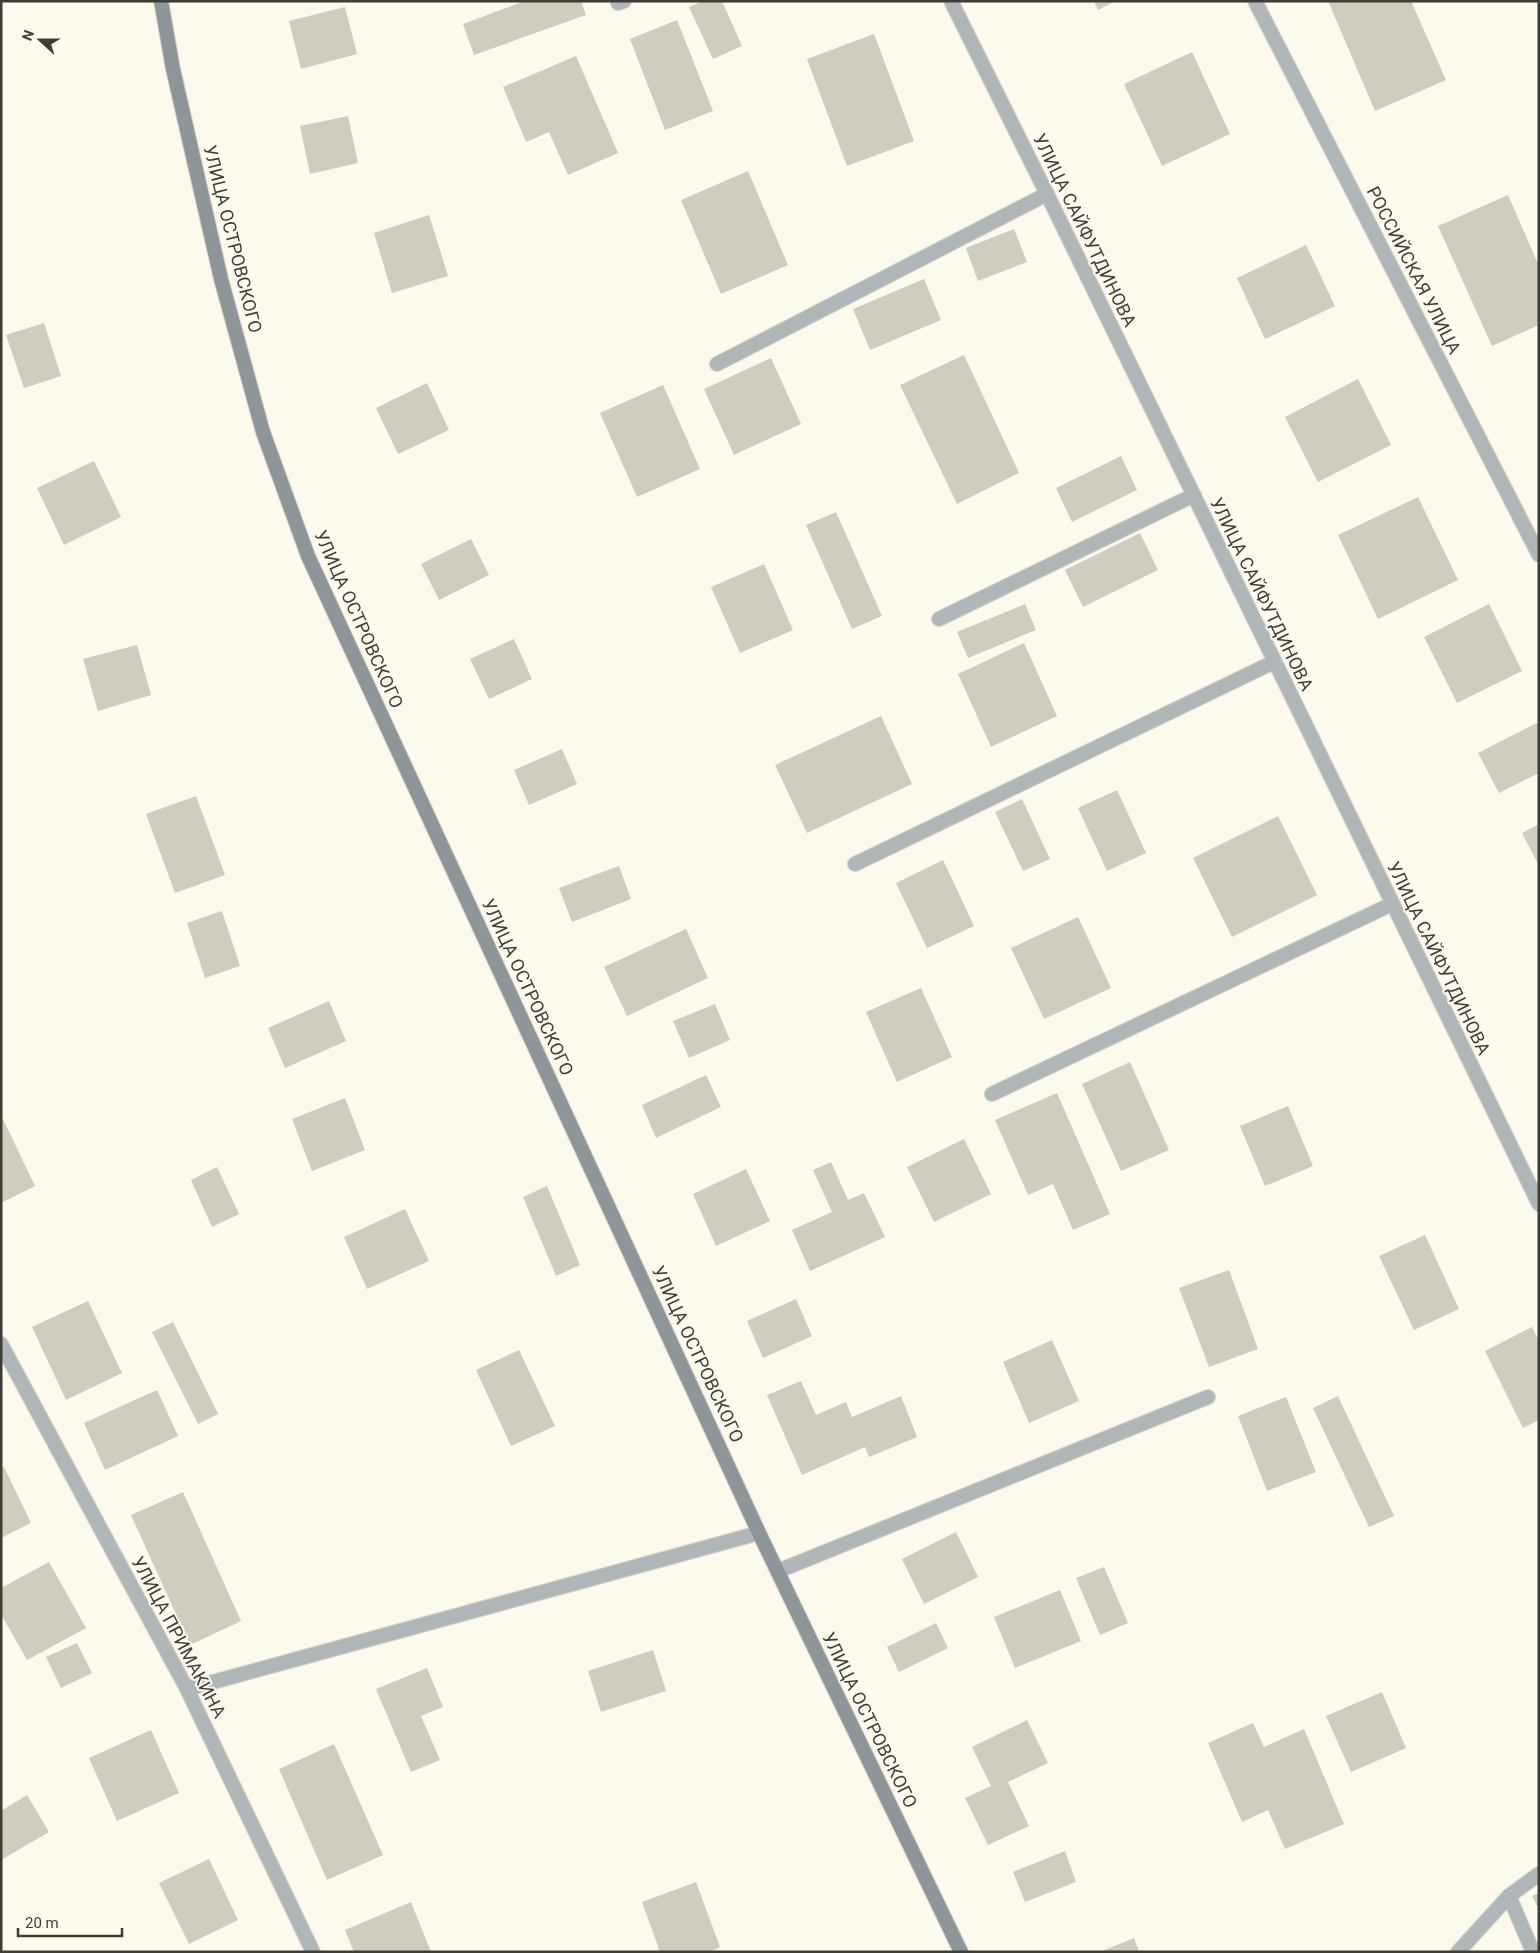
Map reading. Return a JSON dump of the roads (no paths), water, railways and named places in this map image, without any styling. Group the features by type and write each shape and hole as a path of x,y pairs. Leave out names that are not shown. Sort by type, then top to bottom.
{"main road":[{"name":"УЛИЦА ОСТРОВСКОГО","path":"161,1 173,68 222,279 263,432 308,556 759,1533 961,1952"}],"street":[{"name":"УЛИЦА САЙФУТДИНОВА","path":"952,1 1539,1204"},
{"name":"РОССИЙСКАЯ УЛИЦА","path":"1255,1 1539,555"},
{"path":"717,364 1047,194"},
{"path":"939,619 1194,495"},
{"path":"855,864 1274,662"},
{"path":"992,1094 1392,904"},
{"name":"УЛИЦА ПРИМАКИНА","path":"1,1344 186,1689 313,1952"},
{"path":"778,1571 1208,1397"},
{"path":"186,1689 759,1533"},
{"path":"1458,1952 1509,1896 1539,1874"},
{"path":"1509,1896 1533,1952"}]}
